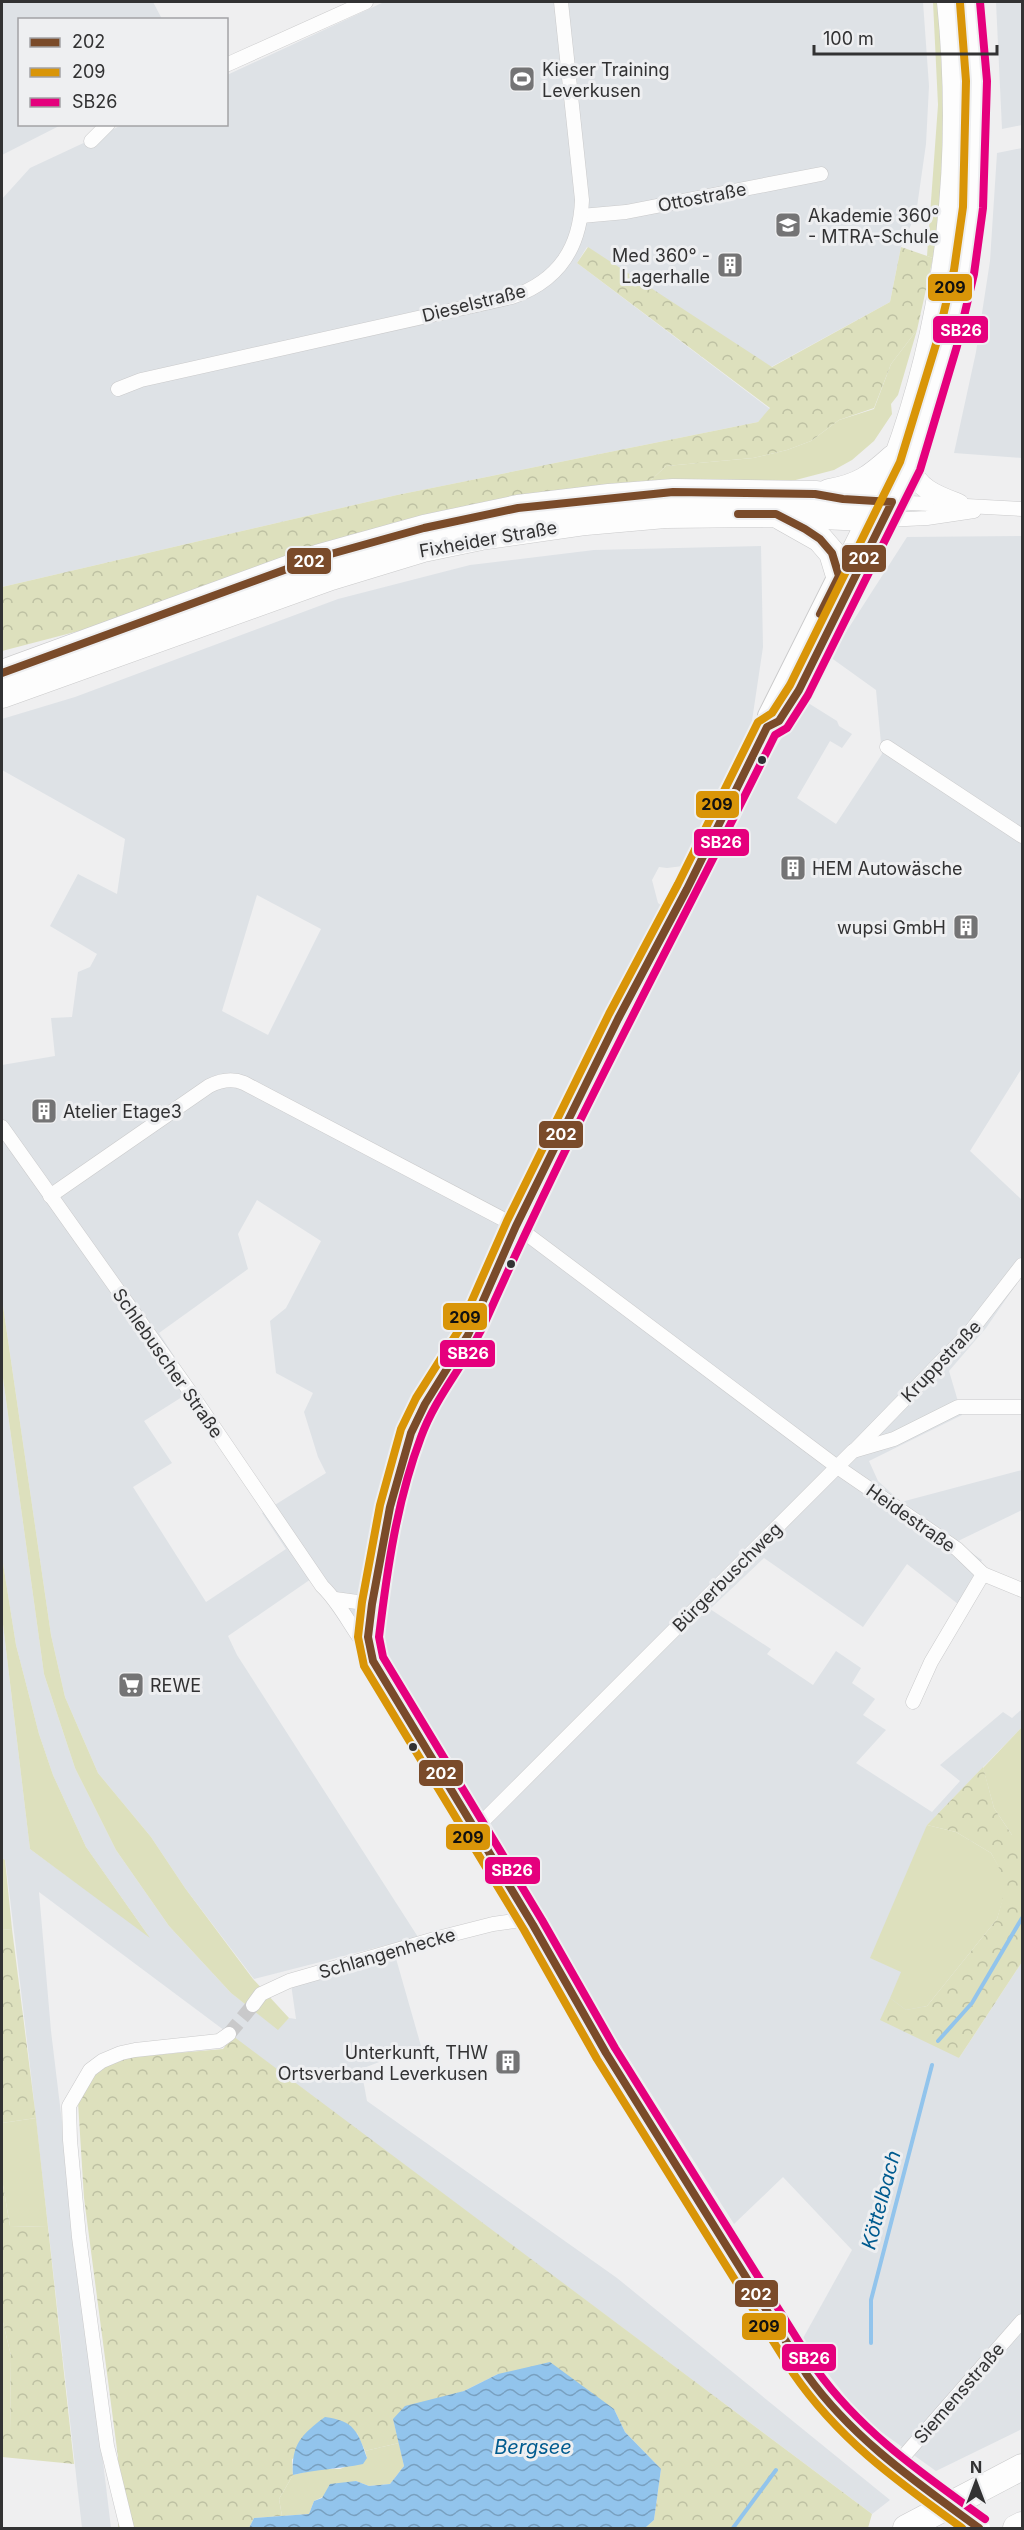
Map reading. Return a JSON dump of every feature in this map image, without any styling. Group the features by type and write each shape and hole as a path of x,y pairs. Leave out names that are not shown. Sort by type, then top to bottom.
{"highway":[{"path":"815,494 846,489 902,462"},
{"name":"Fixheider Straße","path":"2,672 320,557 424,528 518,508 673,492 815,494 876,515"},
{"path":"776,514 819,539 832,553 839,576"},
{"name":"Fixheider Straße","path":"2,695 331,577 423,549 481,537 586,522 665,515 876,515"},
{"path":"906,2529 1023,2468"},
{"path":"1016,2529 1023,2525"}],"main road":[{"path":"947,2 953,65 954,134 950,197 933,324 902,462 913,477 934,495 959,504"},
{"path":"767,727 779,721 799,690 876,515 902,462 947,344 964,272 973,208 977,81 969,2"},
{"path":"369,1652 368,1637 372,1604 390,1507 411,1433 425,1404 471,1327 516,1226 618,1019 743,778 767,727 769,716 839,576 876,515"},
{"name":"Schlebuscher Straße","path":"369,1652 529,1919 606,2053 822,2396 846,2423 979,2529"}],"street":[{"path":"228,64 366,2"},
{"name":"Dieselstraße","path":"118,389 141,380 528,291 543,282 564,261 575,238 581,216 582,200 561,2"},
{"path":"91,141 106,126"},
{"name":"Ottostraße","path":"581,216 626,212 821,174"},
{"name":"Fixheider Straße","path":"876,515 959,504 1023,509"},
{"name":"Fixheider Straße","path":"876,515 927,518 997,507"},
{"path":"887,747 1023,836"},
{"name":"Heidestraße","path":"50,1196 209,1086 222,1081 234,1080 244,1083 516,1226 836,1466 957,1549 982,1574 1023,1590"},
{"name":"Schlebuscher Straße","path":"2,1127 188,1389 322,1586 335,1599 369,1652"},
{"name":"Kruppstraße","path":"853,1451 970,1332 1023,1265"},
{"name":"Bürgerbuschweg","path":"474,1830 853,1451 894,1439 958,1407 1023,1407"},
{"path":"913,1702 931,1662 982,1574"},
{"path":"335,1599 372,1604"},
{"name":"Schlangenhecke","path":"253,2005 261,1994 289,1981 438,1938 493,1924 529,1919"},
{"path":"127,2529 107,2446 80,2237 70,2140 69,2106 90,2070 102,2061 135,2050 219,2041 229,2034"},
{"name":"Siemensstraße","path":"896,2465 1023,2321"}],"shaded area":[{"path":"2,2 153,2 161,18 18,18 18,126 59,126 2,155"},
{"path":"384,2 923,2 929,86 926,144 916,214 901,247 890,302 771,367 587,247 577,263 770,409 758,422 397,495 2,587 2,199 30,168 120,126 228,126 228,75"},
{"path":"996,2 1022,2 1022,125 1002,129"},
{"path":"1022,148 1022,458 954,453 976,352 990,261 997,153"},
{"path":"1022,536 1022,1068 970,1151 1022,1200 1022,1276 986,1328 949,1371 962,1415 869,1461 878,1481 901,1502 1022,1470 1022,1510 956,1542 982,1560 958,1604 907,1564 863,1627 764,1558 710,1609 771,1649 767,1654 813,1685 836,1651 861,1668 852,1683 875,1699 863,1715 886,1730 856,1763 932,1812 960,1781 940,1765 1003,1712 1012,1718 1022,1709 1022,1727 927,1825 901,1972 959,2058 1022,1962 1022,2429 936,2471 863,2419 802,2340 852,2250 783,2177 734,2224 488,1837 311,1579 228,1636 237,1655 418,1937 254,1979 185,1888 151,1837 98,1773 65,1697 51,1635 2,1299 2,1065 55,1056 51,1018 72,1017 78,972 90,967 97,954 50,926 78,874 117,894 125,839 2,770 2,719 75,697 338,599 470,565 594,550 761,546 763,647 750,734 683,866 659,867 652,880 658,903 682,921 759,774 805,701 837,721 839,726 852,734 842,748 830,741 797,798 836,824 882,754 876,690 830,657 907,537","holes":["257,895 321,929 268,1035 222,1011","257,1200 321,1241 286,1308 270,1321 276,1373 313,1393 304,1412 318,1457 326,1473 262,1513 286,1549 206,1602 133,1487 172,1463 144,1421 182,1397 197,1391 159,1333 248,1269 238,1234"]},
{"path":"2,1371 44,1674 75,1768 116,1850 169,1926 231,1993 278,2029 289,2018 296,2019 291,1984 395,1955 421,2046 361,2069 367,2101 617,2278 890,2500 872,2514 39,1892 51,2031 111,2528 82,2528 6,1865 2,1858 2,1616 30,1849 148,1935 86,1847 53,1775 39,1734 16,1645 2,1557"}],"green space":[{"path":"933,2 940,2 946,89 943,196 933,258 927,256 938,105"},
{"path":"954,2 961,2 968,75 967,173 949,305 943,322 947,275"},
{"path":"588,247 772,367 890,302 901,247 933,258 917,330 891,364 874,408 839,420 811,441 787,450 753,458 666,466 649,482 2,651 2,587 397,495 758,422 770,408 577,263"},
{"path":"917,330 898,395 891,404 892,414 874,441 852,460 834,470 788,482 649,482 666,466 753,458 787,450 811,441 839,420 874,409 891,364"},
{"path":"2,1299 51,1635 65,1697 98,1773 151,1837 185,1888 253,1979 289,2018 278,2030 231,1993 169,1926 116,1850 75,1768 44,1674 2,1371"},
{"path":"2,1557 16,1645 39,1734 53,1775 86,1847 150,1938 30,1849 2,1616"},
{"path":"1022,1727 1022,1835 1012,1835 994,1808 983,1768"},
{"path":"983,1767 994,1808 1012,1835 1022,1835 1022,1962 959,2058 880,2020 890,1998 906,2010 927,2006 997,1919 1007,1883 991,1853 956,1832 927,1825"},
{"path":"927,1825 956,1832 991,1853 1008,1883 997,1919 927,2006 906,2010 890,1998 901,1972 870,1958"},
{"path":"2,1858 5,1860 12,1929 2,1930"},
{"path":"12,1929 36,2118 2,2123 2,1930"},
{"path":"233,2036 872,2514 868,2528 645,2528 654,2520 661,2469 625,2432 614,2409 498,2374 464,2391 393,2419 399,2443 365,2451 357,2433 292,2459 293,2475 279,2499 282,2516 254,2518 249,2528 118,2528 118,2457 84,2198 78,2102 92,2078 102,2068 131,2057 223,2049"},
{"path":"36,2118 48,2227 10,2226 2,2179 2,2123"},
{"path":"2,2179 10,2226 48,2227 74,2464 2,2457 2,2433 10,2433 11,2356 2,2318"},
{"path":"2,2318 11,2356 10,2433 2,2433"},
{"path":"399,2443 404,2466 390,2484 369,2486 356,2481 314,2501 309,2514 282,2516 279,2499 293,2475 318,2469 340,2469 367,2458 365,2451"}],"water":[{"name":"Bergsee","path":"550,2362 614,2409 625,2432 661,2469 654,2520 645,2528 249,2528 254,2518 309,2514 314,2501 322,2498 330,2484 356,2481 369,2486 390,2484 404,2466 393,2419 405,2406 464,2391 498,2374"},
{"path":"325,2417 343,2421 354,2429 367,2458 363,2464 293,2475 296,2448 304,2435"}],"waterway":[{"name":"Köttelbach","path":"938,2041 972,2003 1022,1918"},
{"name":"Köttelbach","path":"871,2343 871,2300 932,2065"},
{"name":"Köttelbach","path":"733,2528 776,2470"}],"tunnel":[{"path":"229,2034 253,2005"}],"transit line":[{"name":"SB26","path":"980,2 987,81 983,208 974,274 957,346 920,470 808,695 787,728 775,735 591,1099 479,1335 427,1422 405,1485 399,1510 389,1561 379,1637 383,1657 542,1920 615,2048 816,2369 853,2413 894,2451 985,2519"},
{"name":"209","path":"960,3 966,81 963,207 954,270 937,341 900,462 790,685 772,713 758,722 678,884 609,1014 507,1221 459,1330 416,1398 401,1429 380,1505 362,1602 358,1637 364,1666 524,1930 597,2059 793,2373 830,2419 870,2458 962,2528"},
{"name":"202","path":"2,673 320,557 424,528 518,508 673,492 815,494 843,499 892,502 799,690 779,721 767,727 687,889 618,1019 516,1226 468,1335 425,1404 411,1433 390,1507 368,1637 373,1661 533,1925 606,2053 807,2375 844,2419 865,2439 909,2476 979,2528"},
{"name":"202","path":"738,514 776,514 820,539 832,553 839,576 820,614"}],"place":[{"name":"Kieser Training Leverkusen","path":"522,79"},
{"name":"Akademie 360° - MTRA-Schule","path":"788,225"},
{"name":"Med 360° - Lagerhalle","path":"730,265"},
{"name":"HEM Autowäsche","path":"793,868"},
{"name":"wupsi GmbH","path":"966,927"},
{"name":"Atelier Etage3","path":"44,1111"},
{"name":"REWE","path":"131,1685"},
{"name":"Unterkunft, THW Ortsverband Leverkusen","path":"508,2062"}]}
